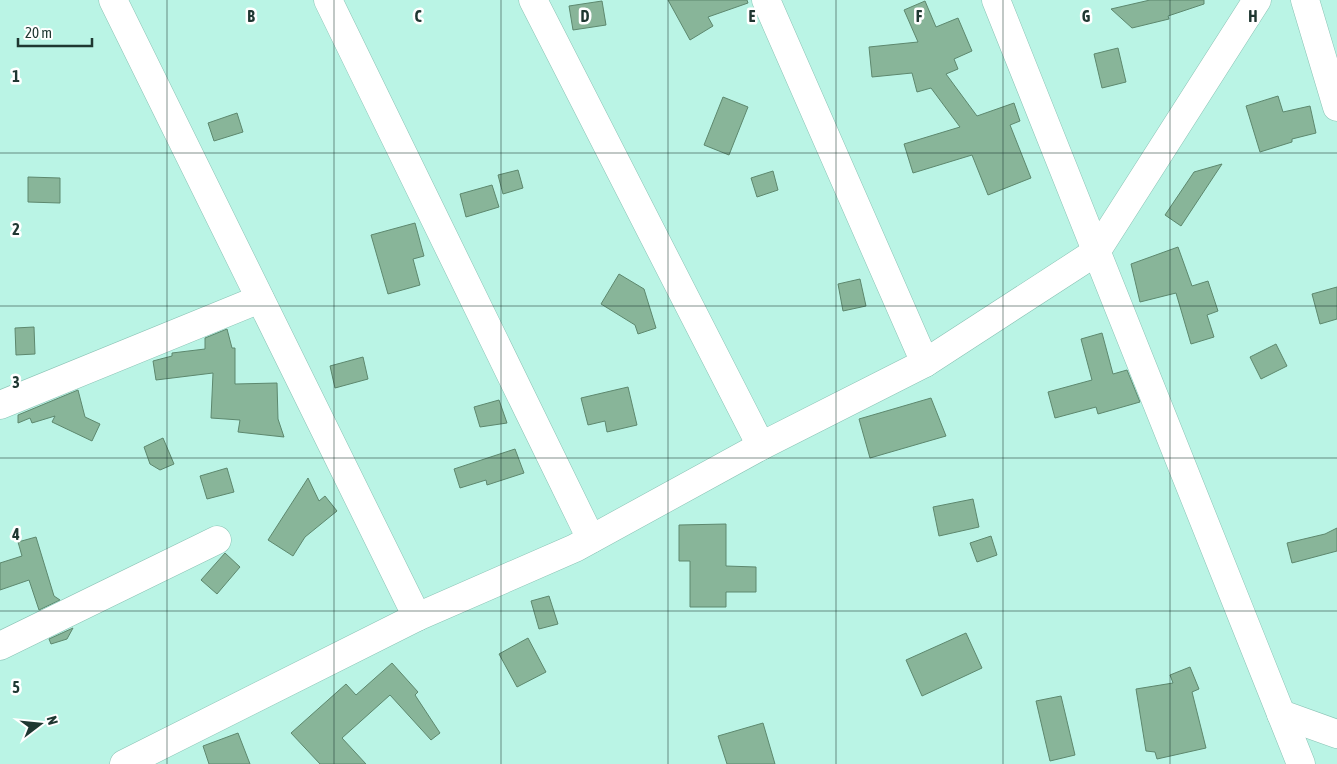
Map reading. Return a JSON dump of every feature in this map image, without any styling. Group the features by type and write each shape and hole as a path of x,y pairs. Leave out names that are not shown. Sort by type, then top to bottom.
{"street":[{"path":"113,0 417,617"},
{"path":"328,0 591,539"},
{"path":"533,0 761,446"},
{"path":"766,0 925,363"},
{"path":"996,0 1301,764"},
{"path":"124,764 417,617 575,548 761,446 925,363 1096,252 1257,0"},
{"path":"1305,0 1337,106"},
{"path":"0,405 260,299"},
{"path":"0,646 217,540"},
{"path":"1281,714 1337,734"}],"building":[{"path":"668,0 747,0 748,3 708,17 713,26 690,40"},
{"path":"1150,0 1204,0 1204,4 1168,16 1169,19 1132,28 1111,9"},
{"path":"602,1 606,25 573,30 569,6"},
{"path":"925,1 936,27 958,18 972,51 954,59 958,69 946,74 977,116 1014,103 1020,121 1010,125 1031,178 988,195 972,155 913,173 904,144 960,127 931,88 917,92 912,73 872,77 869,47 918,42 904,10"},
{"path":"1118,48 1126,82 1102,88 1094,54"},
{"path":"1278,96 1283,112 1310,106 1316,133 1292,139 1292,142 1260,152 1246,106"},
{"path":"723,97 748,107 729,155 704,145"},
{"path":"237,113 243,132 214,141 208,123"},
{"path":"1222,164 1181,226 1165,215 1194,172"},
{"path":"518,170 523,188 503,194 498,175"},
{"path":"773,171 778,190 757,197 751,178"},
{"path":"28,177 60,178 60,203 28,202"},
{"path":"492,185 499,207 466,217 460,194"},
{"path":"415,223 424,256 413,259 420,285 388,294 371,235"},
{"path":"1178,247 1192,286 1208,281 1218,311 1207,315 1214,337 1191,344 1176,293 1140,302 1131,264"},
{"path":"619,274 644,289 656,328 638,334 635,325 601,304"},
{"path":"860,279 866,306 843,311 838,284"},
{"path":"1337,287 1337,319 1320,324 1312,294"},
{"path":"34,327 35,354 16,355 15,328"},
{"path":"227,329 232,348 235,348 235,384 277,383 278,419 284,437 238,432 240,420 211,418 213,373 156,380 153,361 172,356 172,353 205,349 205,338"},
{"path":"1102,333 1113,374 1127,370 1140,402 1098,414 1096,407 1055,418 1048,392 1092,380 1081,339"},
{"path":"1276,344 1287,366 1261,379 1250,357"},
{"path":"363,357 368,379 335,388 330,366"},
{"path":"628,387 637,425 607,432 605,421 588,425 581,398"},
{"path":"78,390 85,417 100,424 92,441 52,422 55,416 32,423 30,418 18,423 18,415"},
{"path":"931,398 946,436 870,458 859,419"},
{"path":"499,400 507,423 480,427 474,407"},
{"path":"163,438 174,464 160,470 150,464 144,447"},
{"path":"515,449 524,473 487,485 486,480 460,488 454,469"},
{"path":"227,468 234,492 207,499 200,476"},
{"path":"308,478 319,501 325,496 337,511 305,537 293,556 268,540"},
{"path":"973,499 979,527 939,536 933,507"},
{"path":"726,524 726,566 756,567 756,592 726,592 726,607 690,607 690,561 679,561 679,525"},
{"path":"1337,528 1337,551 1292,563 1287,543 1325,534"},
{"path":"991,536 997,555 977,562 970,543"},
{"path":"36,537 54,596 60,600 39,610 29,580 0,590 0,563 22,556 18,542"},
{"path":"225,553 240,567 217,594 201,580"},
{"path":"549,596 558,624 539,629 531,601"},
{"path":"73,628 67,639 51,644 49,639"},
{"path":"966,633 982,668 922,696 906,660"},
{"path":"528,638 546,672 517,687 499,654"},
{"path":"392,663 418,692 415,695 440,733 431,740 390,695 342,738 366,764 320,764 291,733 346,684 356,695"},
{"path":"1190,667 1199,689 1192,692 1206,748 1157,759 1155,752 1146,751 1136,689 1173,683 1170,675"},
{"path":"1061,696 1075,755 1050,761 1036,701"},
{"path":"763,723 775,764 727,764 718,736"},
{"path":"238,733 250,764 209,764 203,746"}]}
